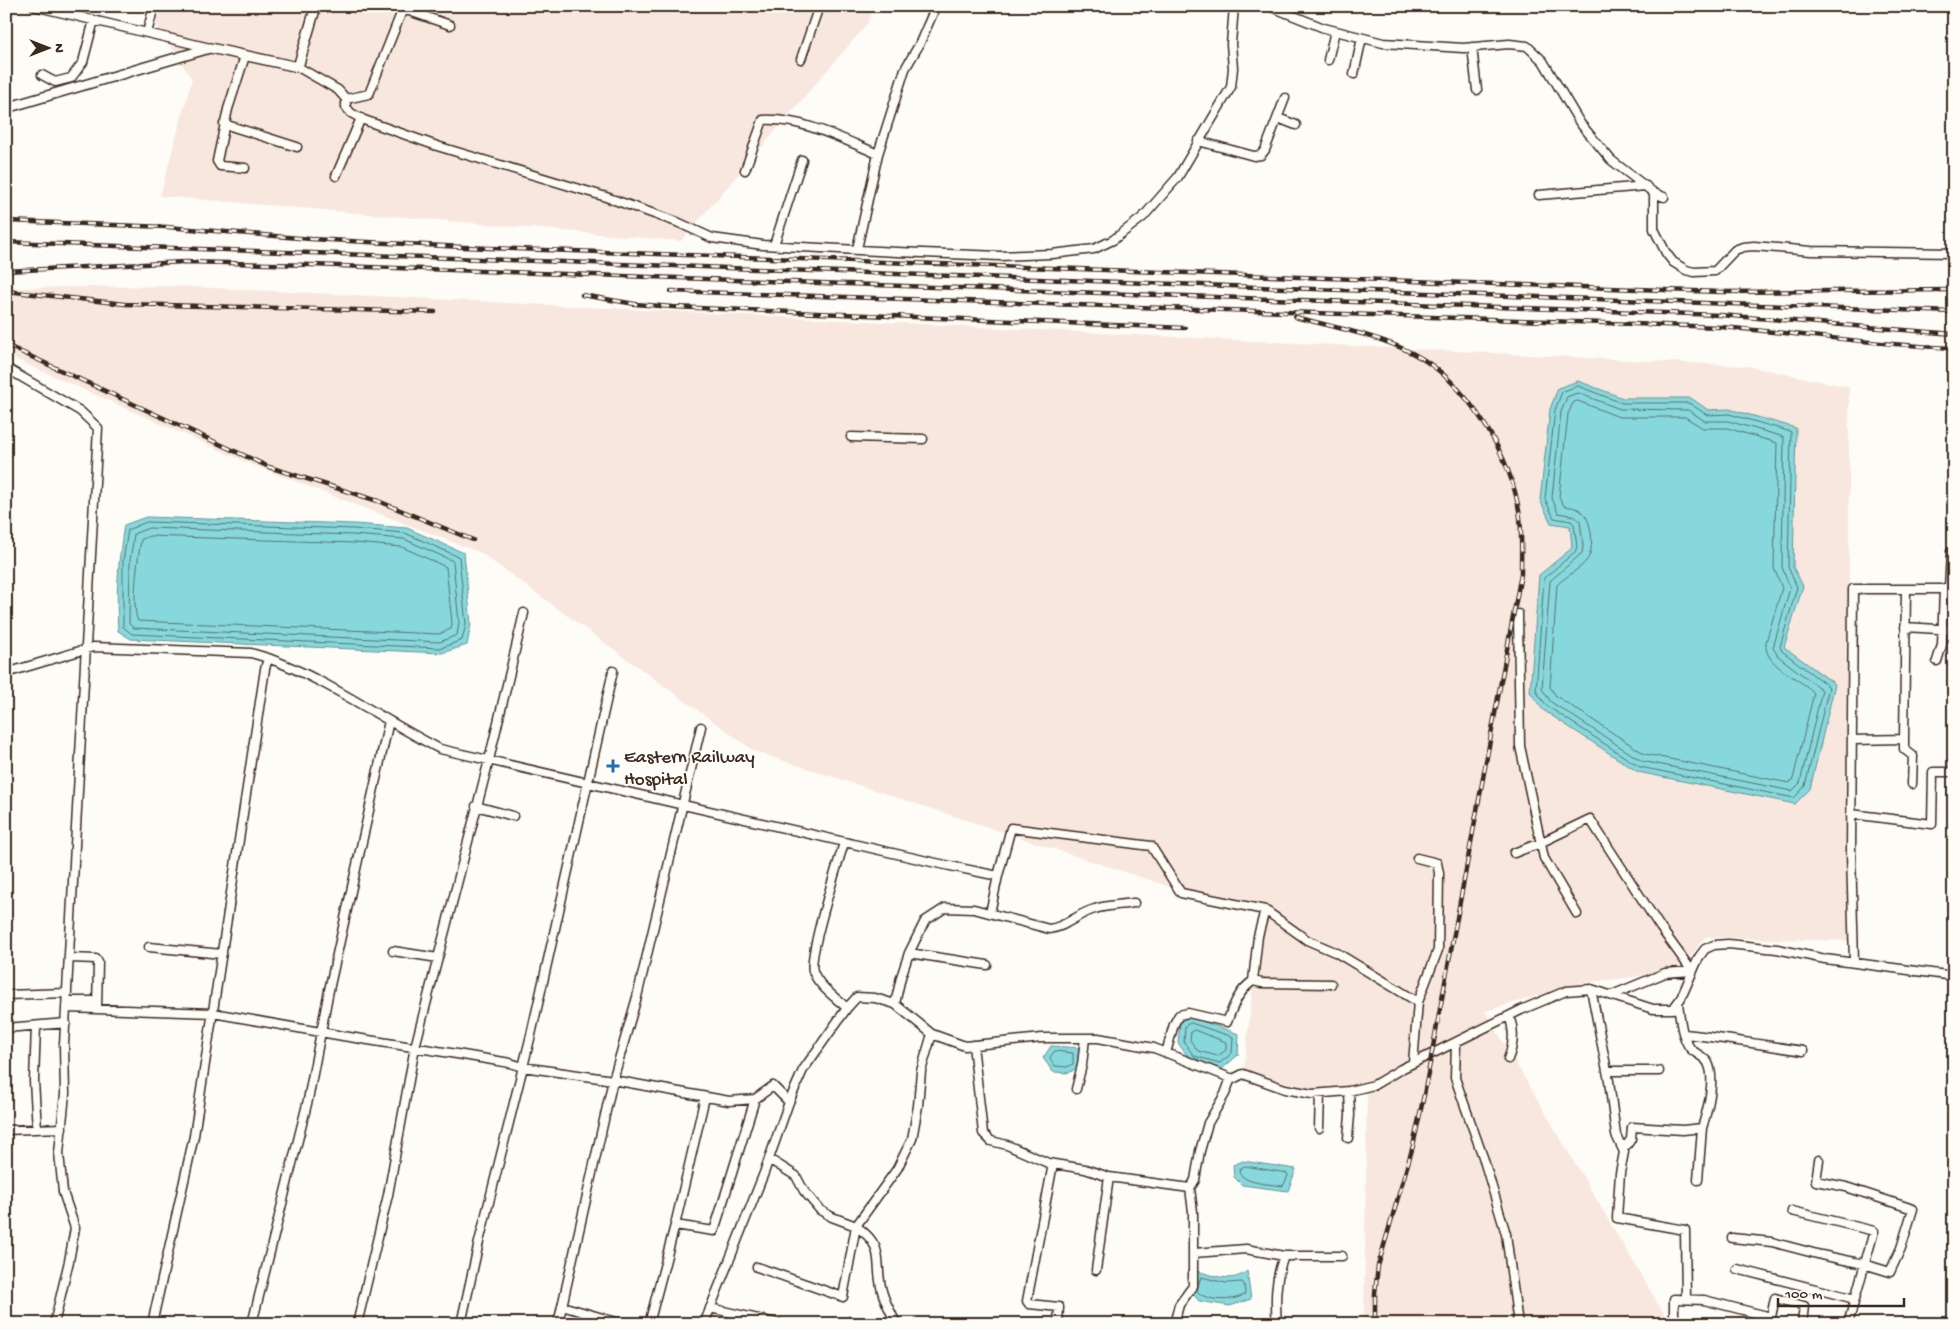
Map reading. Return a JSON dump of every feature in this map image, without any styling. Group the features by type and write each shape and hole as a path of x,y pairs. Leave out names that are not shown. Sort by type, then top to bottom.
{"street":[{"path":"34,6 54,8 147,33 298,67 338,90 346,99 346,107 351,113 360,118 437,146 612,199 677,222 712,238 774,245 1000,256 1052,254 1094,249 1113,240 1143,217 1178,176 1230,87 1234,68 1230,44 1234,6"},
{"path":"147,33 154,6"},
{"path":"298,67 316,6"},
{"path":"801,59 819,6"},
{"path":"857,249 878,154 905,69 919,45 936,6"},
{"path":"1269,6 1336,31 1383,43 1472,47 1508,44 1527,46 1543,61 1580,123 1611,160 1654,193 1664,197"},
{"path":"346,99 370,94 402,12 409,11 450,25"},
{"path":"42,75 55,82 71,78 83,62 94,20"},
{"path":"1328,60 1336,31"},
{"path":"1354,74 1362,38"},
{"path":"1472,47 1477,90"},
{"path":"6,108 210,48"},
{"path":"245,56 224,124 217,164 220,166 245,168"},
{"path":"1198,141 1254,156 1261,155 1266,150 1285,98"},
{"path":"336,176 360,118"},
{"path":"1278,118 1296,125"},
{"path":"745,170 763,120 781,119 799,123 878,154"},
{"path":"224,124 297,147"},
{"path":"774,245 802,160"},
{"path":"1539,194 1646,186"},
{"path":"1654,193 1656,235 1673,262 1694,272 1715,271 1735,250 1754,246 1812,251 1954,253"},
{"path":"6,368 80,412 98,428 67,1001 65,1094 59,1154 63,1192 75,1228 54,1324"},
{"path":"851,436 923,439"},
{"path":"1944,588 1949,588 1951,552"},
{"path":"1937,661 1942,646 1944,588"},
{"path":"1854,962 1851,814 1853,589 1954,588"},
{"path":"1906,589 1904,748 1913,756 1912,784"},
{"path":"357,1324 388,1196 415,1047 489,760 524,613"},
{"path":"1518,614 1520,746 1544,858 1577,914"},
{"path":"1905,627 1954,630"},
{"path":"6,673 93,647 251,653 297,669 440,749 844,843 998,876"},
{"path":"152,1324 194,1136 268,658"},
{"path":"461,1324 479,1242 523,1068 613,672"},
{"path":"252,1324 308,1100 329,990 389,721"},
{"path":"558,1324 613,1080 637,997 701,727"},
{"path":"1853,740 1904,739"},
{"path":"1851,814 1932,824 1933,772 1953,772 1954,761"},
{"path":"476,806 513,816"},
{"path":"1514,853 1540,843 1590,818 1660,927 1692,971"},
{"path":"990,913 1010,828 1151,846 1181,893 1265,910 1307,940 1337,953 1418,1002"},
{"path":"844,843 817,938 812,970 819,983 847,1008"},
{"path":"1413,1063 1418,1002 1438,950 1439,873 1436,863 1417,858"},
{"path":"895,1004 909,953 925,921 945,908 974,909 1049,929 1060,928 1095,909 1134,903"},
{"path":"1253,981 1258,936 1265,910"},
{"path":"704,1324 803,1070 857,997 875,998 895,1004 932,1034 965,1046 1042,1038 1107,1040 1154,1048 1233,1079 1243,1074 1285,1089 1320,1094 1349,1091 1374,1085 1413,1063 1509,1016 1566,991 1591,989 1653,1009 1674,1009 1692,971 1705,950 1714,945 1728,944 1777,949 1825,959 1954,976"},
{"path":"149,947 222,954"},
{"path":"393,951 438,958"},
{"path":"909,953 988,965"},
{"path":"70,958 96,959 98,962 97,1009"},
{"path":"1612,995 1665,973 1692,971"},
{"path":"1166,1053 1174,1024 1179,1015 1188,1012 1227,1022 1233,1005 1244,987 1253,981 1262,983 1331,984"},
{"path":"1591,989 1607,1071 1616,1135 1624,1152 1620,1173 1617,1218 1685,1230 1686,1299"},
{"path":"6,995 67,1001 97,1000"},
{"path":"67,1001 97,1009 213,1013 322,1033 492,1060 523,1068 613,1080 729,1101 755,1099 773,1086 789,1102"},
{"path":"1678,1003 1684,1034 1689,1047 1707,1062 1711,1074 1708,1110 1702,1128 1698,1180"},
{"path":"1508,1060 1513,1047 1513,1028 1509,1016"},
{"path":"6,1028 66,1023"},
{"path":"36,1026 34,1081 36,1129"},
{"path":"757,1267 843,1297 856,1226 897,1169 912,1139 918,1106 921,1071 932,1034"},
{"path":"1684,1034 1728,1038 1760,1045 1803,1050"},
{"path":"1076,1090 1082,1065 1085,1038"},
{"path":"1456,1043 1455,1078 1483,1157 1506,1234 1518,1324"},
{"path":"973,1045 983,1133 991,1141 1053,1164 1086,1169 1109,1177 1190,1188"},
{"path":"1607,1071 1659,1071"},
{"path":"1174,1324 1179,1305 1193,1286 1193,1212 1190,1188 1194,1180 1208,1123 1225,1094 1231,1078"},
{"path":"1348,1138 1349,1091"},
{"path":"1319,1128 1320,1094"},
{"path":"649,1324 675,1225 705,1097"},
{"path":"675,1225 714,1231 755,1099"},
{"path":"1621,1144 1627,1145 1631,1139 1632,1127 1682,1130 1702,1128"},
{"path":"6,1130 62,1128"},
{"path":"769,1159 796,1176 804,1191 820,1210 832,1218 856,1226 867,1234 876,1246 882,1291 896,1324"},
{"path":"1732,1238 1772,1242 1890,1272 1901,1248 1914,1209 1846,1187 1816,1181 1819,1160"},
{"path":"1053,1164 1027,1301 1030,1304 1058,1307 1058,1324"},
{"path":"1096,1270 1104,1226 1109,1177"},
{"path":"1792,1211 1874,1231 1848,1324"},
{"path":"1194,1253 1246,1250 1284,1256 1342,1256"},
{"path":"1277,1324 1276,1294 1279,1267 1284,1256"},
{"path":"1737,1269 1855,1299"},
{"path":"1674,1324 1674,1299 1704,1300 1771,1317 1776,1298 1804,1306 1802,1324"},
{"path":"562,1306 624,1324"},
{"path":"710,1308 780,1324"}],"shaded area":[{"path":"161,6 874,6 867,24 681,241 160,196 192,79 156,24"},
{"path":"175,286 1747,366 1849,387 1849,941 1705,937 1682,967 1633,977 1582,983 1485,1011 1670,1324 1364,1324 1367,1093 1305,1088 1244,1071 1260,916 754,751 481,553 253,465 6,355 6,288"}],"water":[{"path":"1578,381 1623,398 1691,398 1708,410 1729,409 1796,428 1793,567 1803,586 1784,647 1835,684 1810,789 1795,804 1638,772 1543,710 1530,692 1539,575 1572,548 1570,526 1551,523 1540,500 1550,409 1558,388"},
{"path":"146,517 355,524 407,528 464,553 471,624 467,645 442,653 131,639 118,631 117,591 120,552 124,525"},
{"path":"1191,1017 1239,1034 1238,1055 1222,1069 1191,1061 1178,1043 1180,1021"},
{"path":"1051,1046 1080,1048 1078,1067 1069,1073 1053,1072 1043,1058"},
{"path":"1243,1161 1296,1169 1288,1191 1242,1185 1234,1177 1233,1165"},
{"path":"1196,1271 1229,1278 1241,1275 1247,1271 1251,1299 1230,1306 1199,1301 1192,1293"},
{"path":"848,1316 886,1319 890,1324 848,1324"}],"railway":[{"path":"6,221 167,227 311,239 463,247 1721,292 1954,290"},
{"path":"6,242 1954,312"},
{"path":"6,271 184,262 311,265 1720,315 1954,334"},
{"path":"6,291 125,304 435,312"},
{"path":"671,291 1720,327 1954,348"},
{"path":"582,295 635,304 673,307 1185,328"},
{"path":"1295,317 1385,341 1412,353 1432,366 1451,382 1484,423 1497,446 1515,494 1521,524 1521,574 1424,1095 1413,1146 1378,1266 1375,1293 1375,1324"},
{"path":"6,345 269,467 378,501 473,540"}],"place":[{"name":"Eastern Railway Hospital","path":"613,766"}]}
